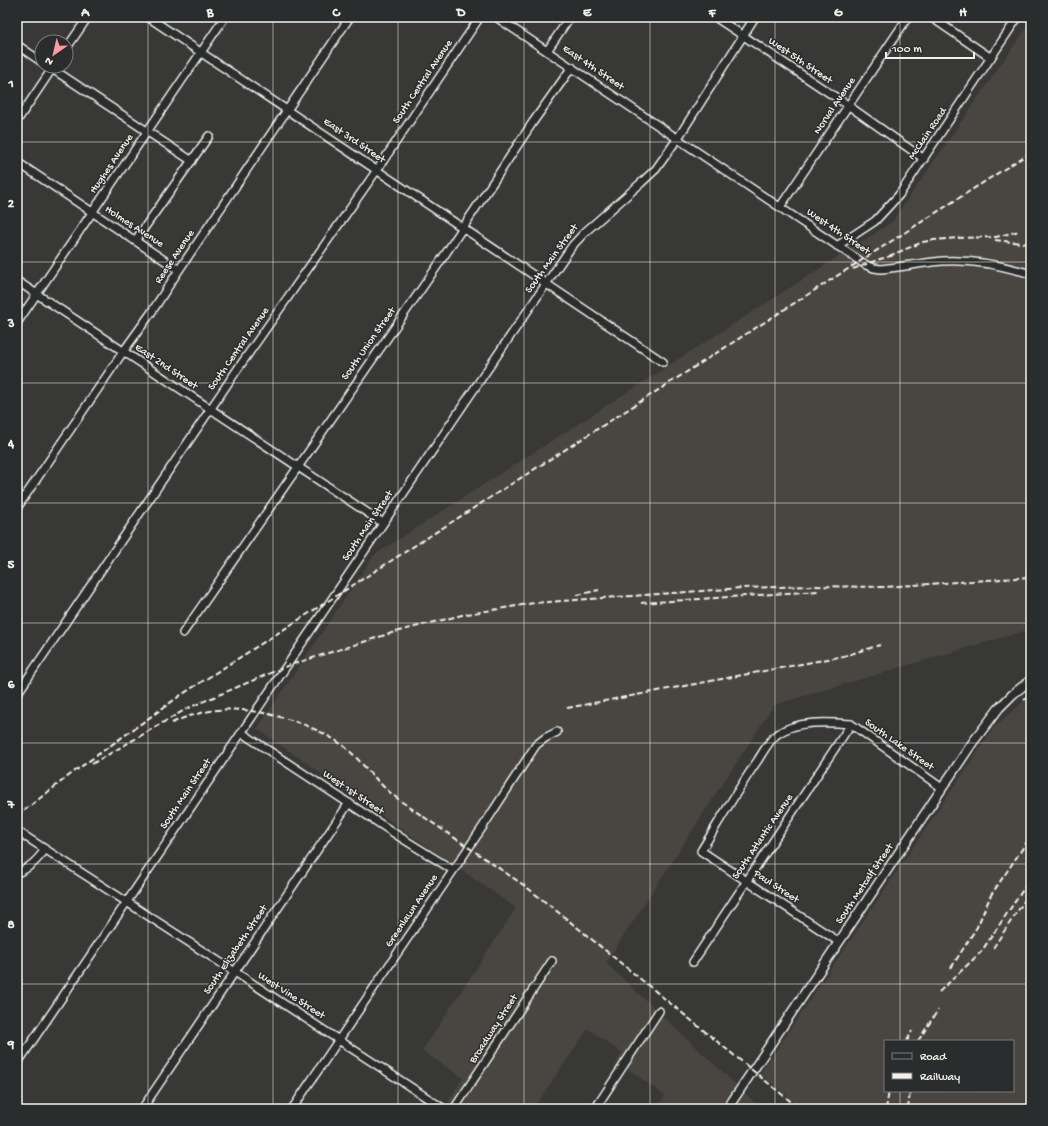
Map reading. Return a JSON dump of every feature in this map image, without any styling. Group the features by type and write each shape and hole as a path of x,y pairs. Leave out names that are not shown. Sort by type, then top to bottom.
{"main road":[{"name":"South Metcalf Street","path":"727,1109 973,742 999,708 1013,694 1031,680"}],"street":[{"path":"74,37 88,17"},
{"name":"East 3rd Street","path":"148,17 663,362"},
{"name":"Hughes Avenue","path":"17,323 225,17"},
{"name":"Reese Avenue","path":"17,508 151,313 350,17"},
{"name":"South Central Avenue","path":"17,694 210,409 377,170 480,17"},
{"name":"East 4th Street","path":"496,17 678,138"},
{"path":"547,51 570,17"},
{"name":"West 5th Street","path":"715,17 924,158"},
{"name":"South Main Street","path":"17,1064 383,523 548,284 572,246 585,232 656,169 678,138 755,17"},
{"name":"Norval Avenue","path":"780,207 908,17"},
{"path":"932,17 991,58"},
{"name":"McClain Road","path":"837,246 864,229 882,214 900,195 1018,17"},
{"path":"17,45 34,57"},
{"name":"South Union Street","path":"183,633 572,68"},
{"path":"17,121 47,74"},
{"path":"62,74 192,161"},
{"path":"135,241 209,136"},
{"name":"West 4th Street","path":"678,138 856,259 874,268 892,268 944,261 981,262 1031,274"},
{"name":"Holmes Avenue","path":"17,162 179,270"},
{"name":"East 2nd Street","path":"17,281 383,523"},
{"name":"South Lake Street","path":"701,851 760,757 775,736 791,728 802,725 837,723 851,724 942,788"},
{"name":"South Atlantic Avenue","path":"693,962 851,724"},
{"name":"Greenlawn Avenue","path":"292,1109 482,828 536,745 545,738 557,732"},
{"name":"West 1st Street","path":"242,733 453,870"},
{"name":"South Elizabeth Street","path":"142,1109 349,803"},
{"name":"West Vine Street","path":"17,831 444,1109"},
{"path":"17,873 26,870 35,863 45,850"},
{"name":"Paul Street","path":"701,851 839,942"},
{"name":"Broadway Street","path":"454,1109 552,961"},
{"path":"595,1109 659,1011"}],"shaded area":[{"path":"1031,21 1031,629 774,705 606,963 762,1109 657,1109 665,1096 617,1061 622,1053 588,1029 533,1109 460,1109 448,1101 463,1078 422,1051 516,908 257,729 374,555 892,222"},
{"path":"1031,695 1031,1109 803,1109 760,1074 995,726"}],"railway":[{"path":"17,816 75,771 181,695 1031,152"},
{"path":"889,256 923,242 933,240 996,237 1019,231"},
{"path":"995,240 1031,244"},
{"path":"853,269 895,255"},
{"path":"92,764 188,708 287,666 395,632 462,615 534,603 742,588 811,586 885,587 1031,577"},
{"path":"577,595 599,590"},
{"path":"641,603 818,591"},
{"path":"567,708 844,656 880,645"},
{"path":"1024,700 1031,695"},
{"path":"172,723 190,716 210,711 243,710 280,717 299,723 332,738 345,747 395,797 525,886 800,1109"},
{"path":"951,968 977,927 991,895 1031,836"},
{"path":"939,992 981,952 1031,878"},
{"path":"993,948 1031,891"},
{"path":"919,1040 938,1010"},
{"path":"908,1040 912,1031"},
{"path":"886,1109 889,1092"},
{"path":"908,1109 910,1092"}]}
